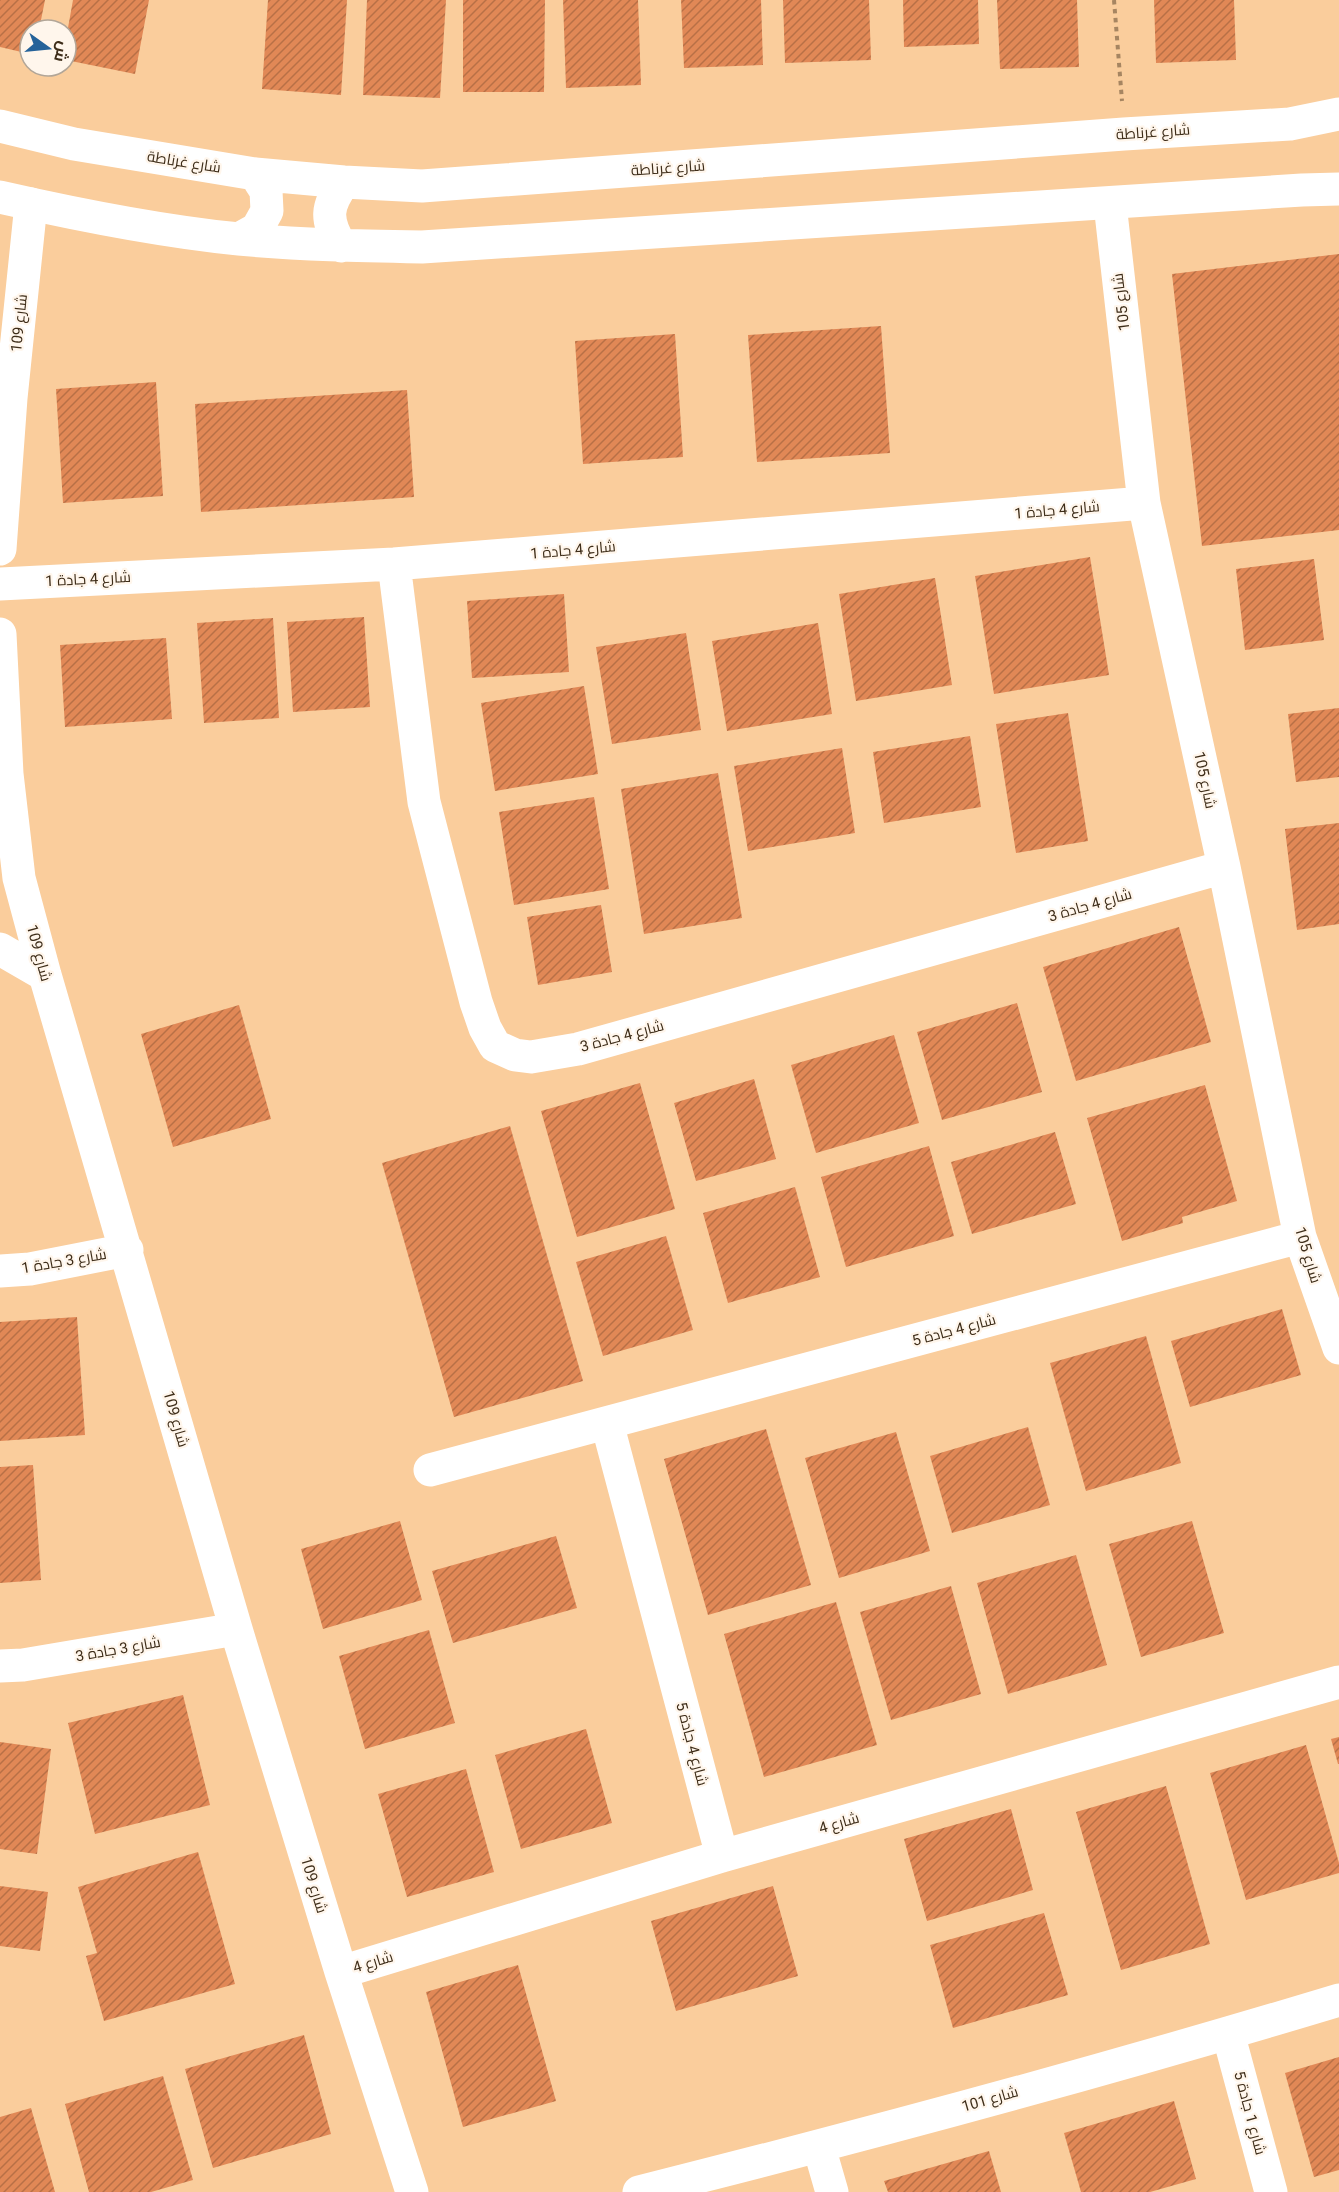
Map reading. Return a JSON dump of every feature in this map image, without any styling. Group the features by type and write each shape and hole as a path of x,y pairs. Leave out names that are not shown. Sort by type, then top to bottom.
{"street":[{"name":"شارع غرناطة","path":"0,126 74,144 255,174 422,186 1124,134 1332,123"},
{"path":"239,239 257,229 267,211 266,191 255,174"},
{"path":"341,246 332,231 329,214 333,196 344,182"},
{"path":"15,201 135,225 239,239 341,246 422,247 1110,204 1338,187"},
{"name":"شارع 109","path":"0,549 11,398 15,201"},
{"name":"شارع 105","path":"1110,204 1144,503 1224,867 1300,1237 1339,1348"},
{"name":"شارع 4 جادة 1","path":"0,584 394,564 1144,503"},
{"name":"شارع 4 جادة 3","path":"394,564 424,802 476,1002 485,1028 495,1046 515,1055 531,1057 578,1049 1224,867"},
{"name":"شارع 109","path":"0,634 7,774 19,878 45,975 236,1629 341,1972 412,2192"},
{"path":"0,949 45,975"},
{"name":"شارع 4 جادة 5","path":"430,1470 1300,1237"},
{"name":"شارع 3 جادة 1","path":"0,1271 30,1269 127,1250"},
{"name":"شارع 4 جادة 5","path":"607,1423 722,1856"},
{"name":"شارع 3 جادة 3","path":"0,1666 23,1665 236,1629"},
{"name":"شارع 4","path":"341,1972 722,1856 1339,1682"},
{"name":"شارع 101","path":"639,2192 819,2147 1339,2000"},
{"name":"شارع 1 جادة 5","path":"1228,2033 1271,2192"},
{"path":"819,2147 832,2192"}],"path":[{"path":"1114,0 1124,134"}],"building":[{"path":"0,0 45,0 41,18 18,18 18,51 0,47"},
{"path":"73,0 149,0 135,74 78,62 78,18 70,18"},
{"path":"268,0 347,0 341,95 262,89"},
{"path":"367,0 446,0 440,98 363,95"},
{"path":"463,0 545,0 544,92 463,92"},
{"path":"563,0 638,0 641,85 566,88"},
{"path":"681,0 761,0 763,65 684,68"},
{"path":"783,0 869,0 871,60 785,63"},
{"path":"903,0 978,0 979,44 904,47"},
{"path":"997,0 1077,0 1079,67 1000,69"},
{"path":"1154,0 1234,0 1236,60 1156,63"},
{"path":"1339,254 1339,530 1202,546 1172,274"},
{"path":"881,326 890,453 757,462 748,335"},
{"path":"675,334 683,457 583,464 575,341"},
{"path":"156,382 163,496 63,503 56,389"},
{"path":"407,390 414,497 201,512 195,404"},
{"path":"1090,557 1109,675 994,694 975,576"},
{"path":"1314,559 1324,640 1245,650 1236,569"},
{"path":"935,578 952,685 856,701 839,594"},
{"path":"564,594 569,672 472,678 467,601"},
{"path":"364,617 370,707 293,712 287,622"},
{"path":"273,618 279,718 204,723 197,623"},
{"path":"818,623 832,714 727,731 712,641"},
{"path":"686,633 701,730 612,744 596,647"},
{"path":"166,638 172,719 65,727 60,645"},
{"path":"584,686 598,774 495,791 481,703"},
{"path":"1339,708 1339,777 1296,782 1288,714"},
{"path":"1068,713 1088,841 1016,853 996,724"},
{"path":"970,736 981,807 884,823 873,752"},
{"path":"842,748 855,833 748,851 734,766"},
{"path":"718,773 742,918 644,934 621,789"},
{"path":"594,797 609,889 514,905 499,812"},
{"path":"1339,823 1339,924 1297,930 1285,829"},
{"path":"601,905 612,972 538,985 527,917"},
{"path":"1179,927 1211,1042 1076,1081 1043,967"},
{"path":"1017,1003 1042,1092 942,1120 917,1032"},
{"path":"239,1005 271,1119 173,1147 141,1034"},
{"path":"894,1035 919,1123 816,1153 791,1065"},
{"path":"754,1079 776,1159 696,1181 674,1103"},
{"path":"640,1083 675,1209 577,1237 541,1111"},
{"path":"1205,1085 1237,1201 1182,1217 1183,1223 1122,1241 1087,1118"},
{"path":"510,1126 583,1381 454,1417 382,1163"},
{"path":"1055,1132 1076,1204 972,1234 951,1162"},
{"path":"929,1146 954,1236 846,1267 821,1177"},
{"path":"795,1187 820,1277 728,1303 703,1213"},
{"path":"666,1236 693,1330 603,1356 576,1262"},
{"path":"1282,1309 1301,1375 1190,1407 1171,1341"},
{"path":"77,1317 85,1435 0,1441 0,1322"},
{"path":"1146,1336 1181,1463 1086,1491 1050,1363"},
{"path":"1028,1427 1050,1505 952,1533 930,1456"},
{"path":"766,1429 811,1585 708,1615 664,1459"},
{"path":"896,1432 930,1551 839,1578 805,1458"},
{"path":"33,1465 41,1580 0,1583 0,1467"},
{"path":"400,1521 422,1600 323,1629 301,1549"},
{"path":"1192,1521 1224,1633 1141,1657 1109,1544"},
{"path":"556,1536 577,1608 453,1643 432,1571"},
{"path":"1076,1555 1107,1665 1008,1694 977,1583"},
{"path":"951,1586 981,1694 891,1720 860,1612"},
{"path":"836,1602 877,1745 764,1777 724,1634"},
{"path":"429,1630 455,1723 365,1749 339,1656"},
{"path":"183,1695 210,1805 95,1834 68,1723"},
{"path":"586,1729 612,1823 521,1849 495,1755"},
{"path":"1339,1737 1339,1764 1338,1764 1331,1739"},
{"path":"0,1742 51,1749 37,1854 0,1849"},
{"path":"1306,1745 1339,1863 1339,1873 1246,1900 1210,1773"},
{"path":"466,1769 494,1872 407,1897 378,1794"},
{"path":"1166,1786 1210,1944 1121,1970 1076,1812"},
{"path":"1011,1809 1033,1890 927,1921 904,1839"},
{"path":"198,1852 235,1984 104,2021 86,1956 97,1953 78,1887"},
{"path":"0,1886 48,1892 40,1951 0,1946"},
{"path":"773,1886 798,1976 676,2011 651,1921"},
{"path":"1044,1913 1068,1995 953,2028 930,1945"},
{"path":"518,1965 556,2101 463,2127 426,1992"},
{"path":"304,2035 331,2134 213,2168 185,2069"},
{"path":"1339,2057 1339,2170 1314,2177 1285,2073"},
{"path":"163,2076 193,2180 151,2192 89,2192 65,2104"},
{"path":"1174,2101 1196,2179 1150,2192 1081,2192 1064,2133"},
{"path":"31,2108 55,2192 0,2192 0,2117"},
{"path":"989,2151 1001,2192 888,2192 884,2181"}]}
